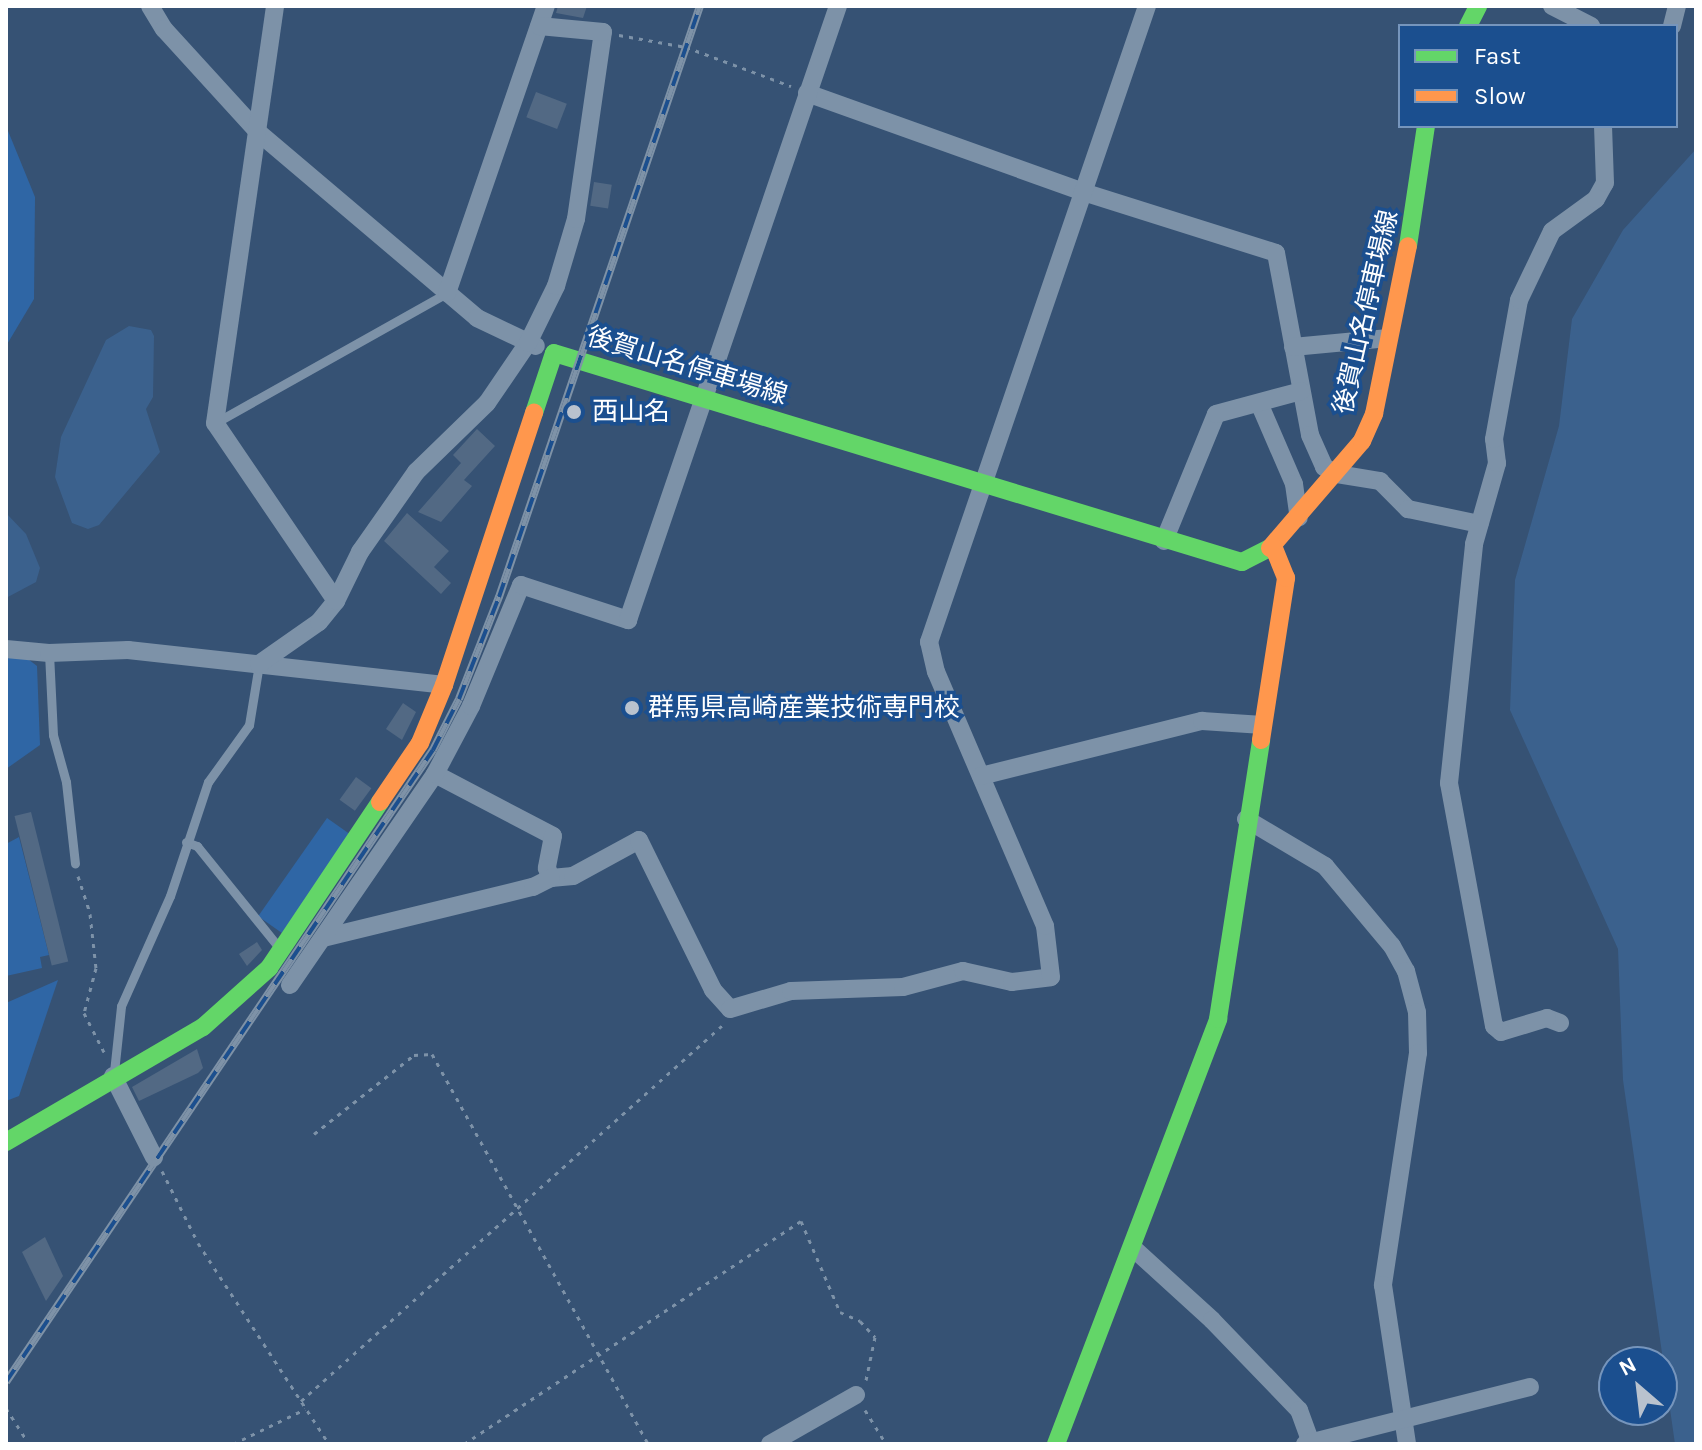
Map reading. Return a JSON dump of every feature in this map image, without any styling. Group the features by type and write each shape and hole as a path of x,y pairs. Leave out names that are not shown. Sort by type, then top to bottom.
{"main road":[{"path":"1469,24 1478,6"},
{"name":"後賀山名停車場線","path":"6,1142 114,1072 203,1027 235,1002 281,950 420,743 444,685 554,353 984,487 1242,562 1273,546 1299,518 1337,474 1374,414 1418,197 1426,128"},
{"path":"1056,1444 1218,1019 1246,819 1286,578 1273,546"}],"street":[{"path":"150,6 164,29 258,132 477,318 554,353"},
{"path":"275,6 215,423 336,601"},
{"path":"447,293 546,6"},
{"path":"290,985 435,774 471,706 521,585 628,620 838,6"},
{"path":"323,938 533,887 551,878 573,876 639,840 713,990 730,1009 791,991 903,987 963,971 1012,982 1051,977 1045,926 936,672 929,642 1147,6"},
{"path":"1552,6 1587,24"},
{"path":"259,664 319,622 336,601 360,552 416,472 487,403 528,343 556,286 576,219 603,32 539,26"},
{"path":"807,93 1083,192 1276,253 1310,435 1324,467 1337,474 1380,481 1408,509 1479,524"},
{"path":"1560,1023 1547,1018 1501,1032 1494,1026 1449,783 1479,524 1497,463 1494,439 1519,300 1552,231 1596,199 1605,183 1603,128"},
{"path":"1293,347 1389,338"},
{"path":"1164,541 1216,414 1301,391"},
{"path":"1259,403 1294,484 1299,518"},
{"path":"6,649 49,653 128,650 444,685"},
{"path":"981,776 1202,721 1263,725"},
{"path":"435,774 553,836 547,868 551,878"},
{"path":"1246,819 1325,866 1406,971 1417,1012 1418,1053 1383,1285 1407,1444"},
{"path":"114,1072 156,1161"},
{"path":"1133,1248 1299,1410 1308,1443 1530,1387"},
{"path":"770,1444 856,1395"}],"lane":[{"path":"215,423 447,293"},
{"path":"49,653 53,735 66,782 75,864"},
{"path":"114,1072 121,1006 170,896 208,782 249,725 259,664"},
{"path":"186,842 197,846 281,950"}],"path":[{"path":"603,32 686,47 807,93"},
{"path":"75,864 90,914 96,968 84,1013 114,1072"},
{"path":"301,1401 725,1023 730,1009"},
{"path":"314,1134 414,1055 432,1054 648,1444"},
{"path":"156,1161 198,1243 329,1444"},
{"path":"464,1444 801,1221 840,1312 860,1321 875,1337 866,1381 856,1395 886,1444"},
{"path":"6,1408 29,1444"},
{"path":"233,1444 306,1409"}],"shaded area":[{"path":"6,126 35,197 34,299 6,346"},
{"path":"1696,149 1696,1444 1675,1444 1672,1426 1678,1426 1678,1346 1661,1346 1623,1080 1618,949 1510,710 1515,580 1559,426 1572,319 1623,230"},
{"path":"129,326 151,330 154,336 153,397 146,409 160,452 99,525 88,529 72,523 55,477 61,437 106,340"},
{"path":"6,513 26,534 40,568 36,582 6,598"},
{"path":"15,649 37,666 40,745 6,769 6,650"},
{"path":"327,818 351,835 282,933 258,916"},
{"path":"19,837 49,955 40,957 42,968 6,976 6,844"},
{"path":"58,980 19,1096 6,1101 6,1003"}],"building":[{"path":"558,6 587,6 583,18 556,13"},
{"path":"536,92 567,104 557,129 526,117"},
{"path":"594,182 612,185 608,209 590,206"},
{"path":"477,429 495,446 464,480 472,486 441,522 418,512 461,463 453,455"},
{"path":"407,513 449,551 434,567 451,583 441,594 384,541"},
{"path":"403,703 416,712 402,740 386,729"},
{"path":"356,777 371,788 355,811 340,800"},
{"path":"31,812 68,961 52,966 15,816"},
{"path":"257,942 262,950 247,966 239,954"},
{"path":"197,1049 203,1068 198,1073 139,1101 132,1087"},
{"path":"45,1237 63,1276 46,1301 22,1252"}],"railway":[{"path":"6,1382 433,750 459,699 499,597 700,6"}],"traffic: fast":[{"path":"1469,24 1478,6"},
{"path":"1408,246 1426,128"},
{"path":"534,413 554,353 1242,562 1270,548"},
{"path":"1056,1444 1218,1019 1261,740"},
{"path":"6,1142 203,1027 269,968 380,802"}],"traffic: slow":[{"path":"1270,548 1362,441 1374,414 1408,246"},
{"path":"380,802 420,743 444,685 534,413"},
{"path":"1261,740 1286,578 1273,546"}],"place":[{"name":"西山名","path":"574,412"},
{"name":"群馬県高崎産業技術専門校","path":"632,708"}]}
